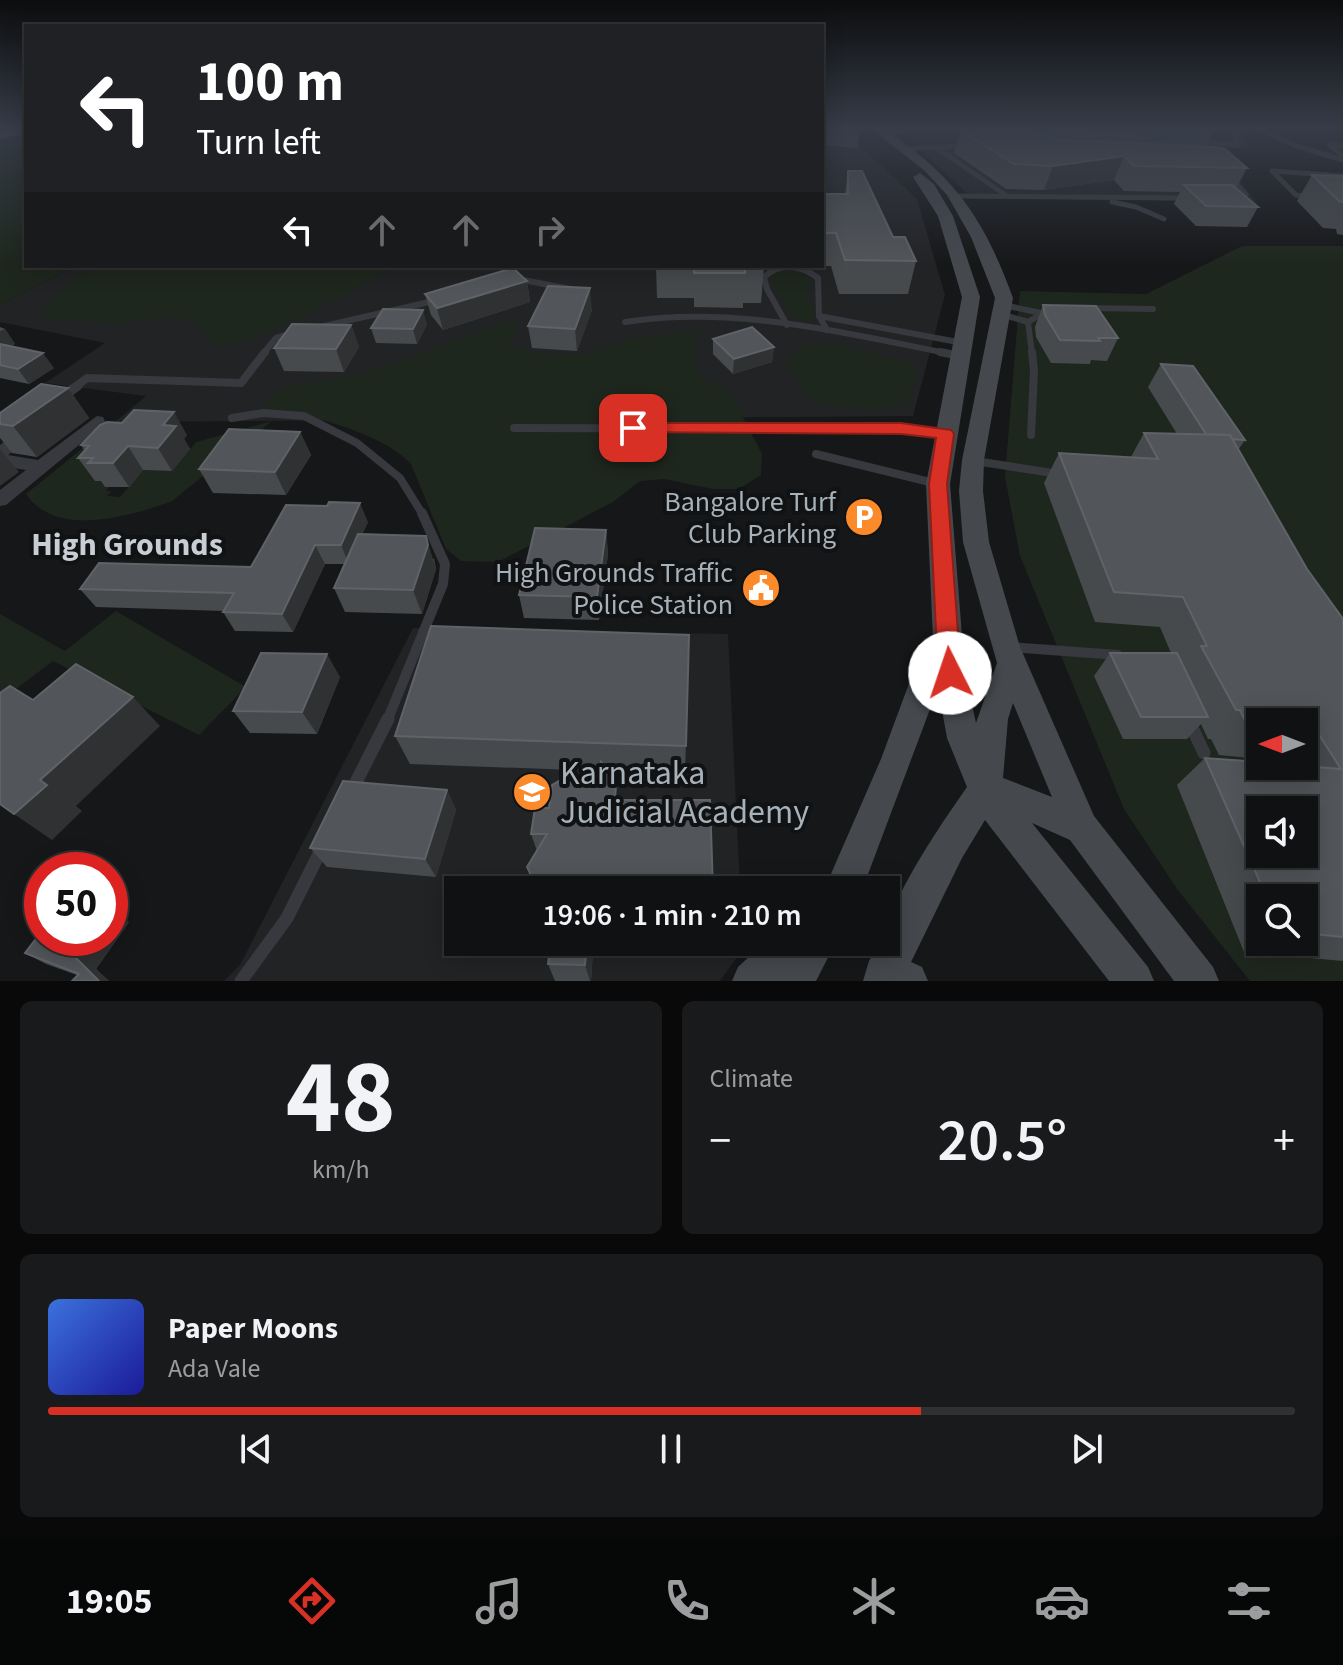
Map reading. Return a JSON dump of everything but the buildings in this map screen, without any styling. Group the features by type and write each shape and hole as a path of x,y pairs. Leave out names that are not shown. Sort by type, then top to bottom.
{"main road":[{"path":"916,174 927,183 936,197 965,270 971,297 938,484 950,673 963,738 985,790 1134,981"},
{"path":"934,174 956,198 998,277 1004,298 973,460 971,491 976,542 1008,654 1082,828 1199,981"},
{"path":"849,876 897,759 932,662 948,641"},
{"path":"887,980 936,869 985,790 992,719 1008,654"},
{"path":"985,790 1013,797 1082,828"},
{"path":"752,981 779,956"},
{"path":"794,981 809,956"}],"street":[{"path":"0,441 75,387"},
{"path":"0,500 97,421"},
{"path":"0,453 35,426"},
{"path":"0,460 41,466"}],"lane":[{"path":"974,174 1007,196"},
{"path":"1227,174 1246,195 1232,199"},
{"path":"1275,174 1296,195 1312,196"},
{"path":"1311,174 1343,176"},
{"path":"956,198 1202,198"},
{"path":"956,198 1117,202 1164,219"},
{"path":"775,268 764,277 767,289 787,325"},
{"path":"799,268 815,275 819,316 827,330"},
{"path":"509,283 523,280 575,290"},
{"path":"316,328 449,297"},
{"path":"1028,322 1054,307"},
{"path":"1083,308 1153,309"},
{"path":"1002,310 1041,313"},
{"path":"1002,310 1028,322"},
{"path":"625,322 649,316 694,313 827,330 915,347 962,350"},
{"path":"819,316 918,334 962,350"},
{"path":"1028,322 1034,371 1031,435"},
{"path":"75,387 87,378 241,383 276,338 301,332"},
{"path":"915,347 918,334"},
{"path":"232,418 263,413 304,416 357,443 400,478 427,521 445,564 443,584 394,707 344,805"},
{"path":"514,428 901,429 945,434"},
{"path":"816,454 938,484"},
{"path":"973,460 1033,472 1074,475"},
{"path":"1008,654 1128,656"},
{"path":"1184,712 1204,753"},
{"path":"241,981 287,918 329,834"}],"shaded area":[{"path":"0,174 24,174 24,268 70,268 0,305"},
{"path":"824,174 890,174 917,199 945,295 913,416 115,422 146,396 45,383 105,343 0,322 0,305 70,268 824,268"},
{"path":"946,174 1234,174 1256,202 972,198"},
{"path":"1242,246 1343,246 1343,981 1250,981 1177,889 1124,809 1020,556 1005,477 1020,291 1146,294"},
{"path":"94,268 391,268 284,325 226,346 212,340 193,320 167,318 121,323 50,320 41,309 67,285"},
{"path":"785,270 810,277 808,293 815,320 812,323 794,319 773,287 770,277 776,271"},
{"path":"512,319 518,322 509,344 531,353 585,355 625,340 700,330 695,351 700,376 731,394 762,454 761,475 739,489 713,489 664,479 640,481 613,502 498,562 461,561 446,549 411,464 398,453 343,426 265,406 270,397 288,387 343,378 386,366"},
{"path":"834,343 920,366 908,405 866,411 810,400 786,363 798,347"},
{"path":"272,421 172,501 136,513 75,520 39,508 26,494 115,422 139,422 106,487 109,487 106,491 111,491 107,496 120,497 143,470 172,471 196,442"},
{"path":"116,611 246,687 199,735 53,661 0,701 0,614 65,651"},
{"name":"Karnataka Judicial Academy","path":"413,628 728,634 739,876 444,876 444,956 738,956 720,981 224,981 240,965"}],"place":[{"name":"Bangalore Turf Club Parking","path":"864,517"},
{"name":"High Grounds Traffic Police Station","path":"761,588"},
{"name":"Karnataka Judicial Academy","path":"532,792"}],"district":[{"name":"High Grounds","path":"127,544"}],"route":[{"path":"633,428 901,429 945,434 938,484 950,673"}]}
